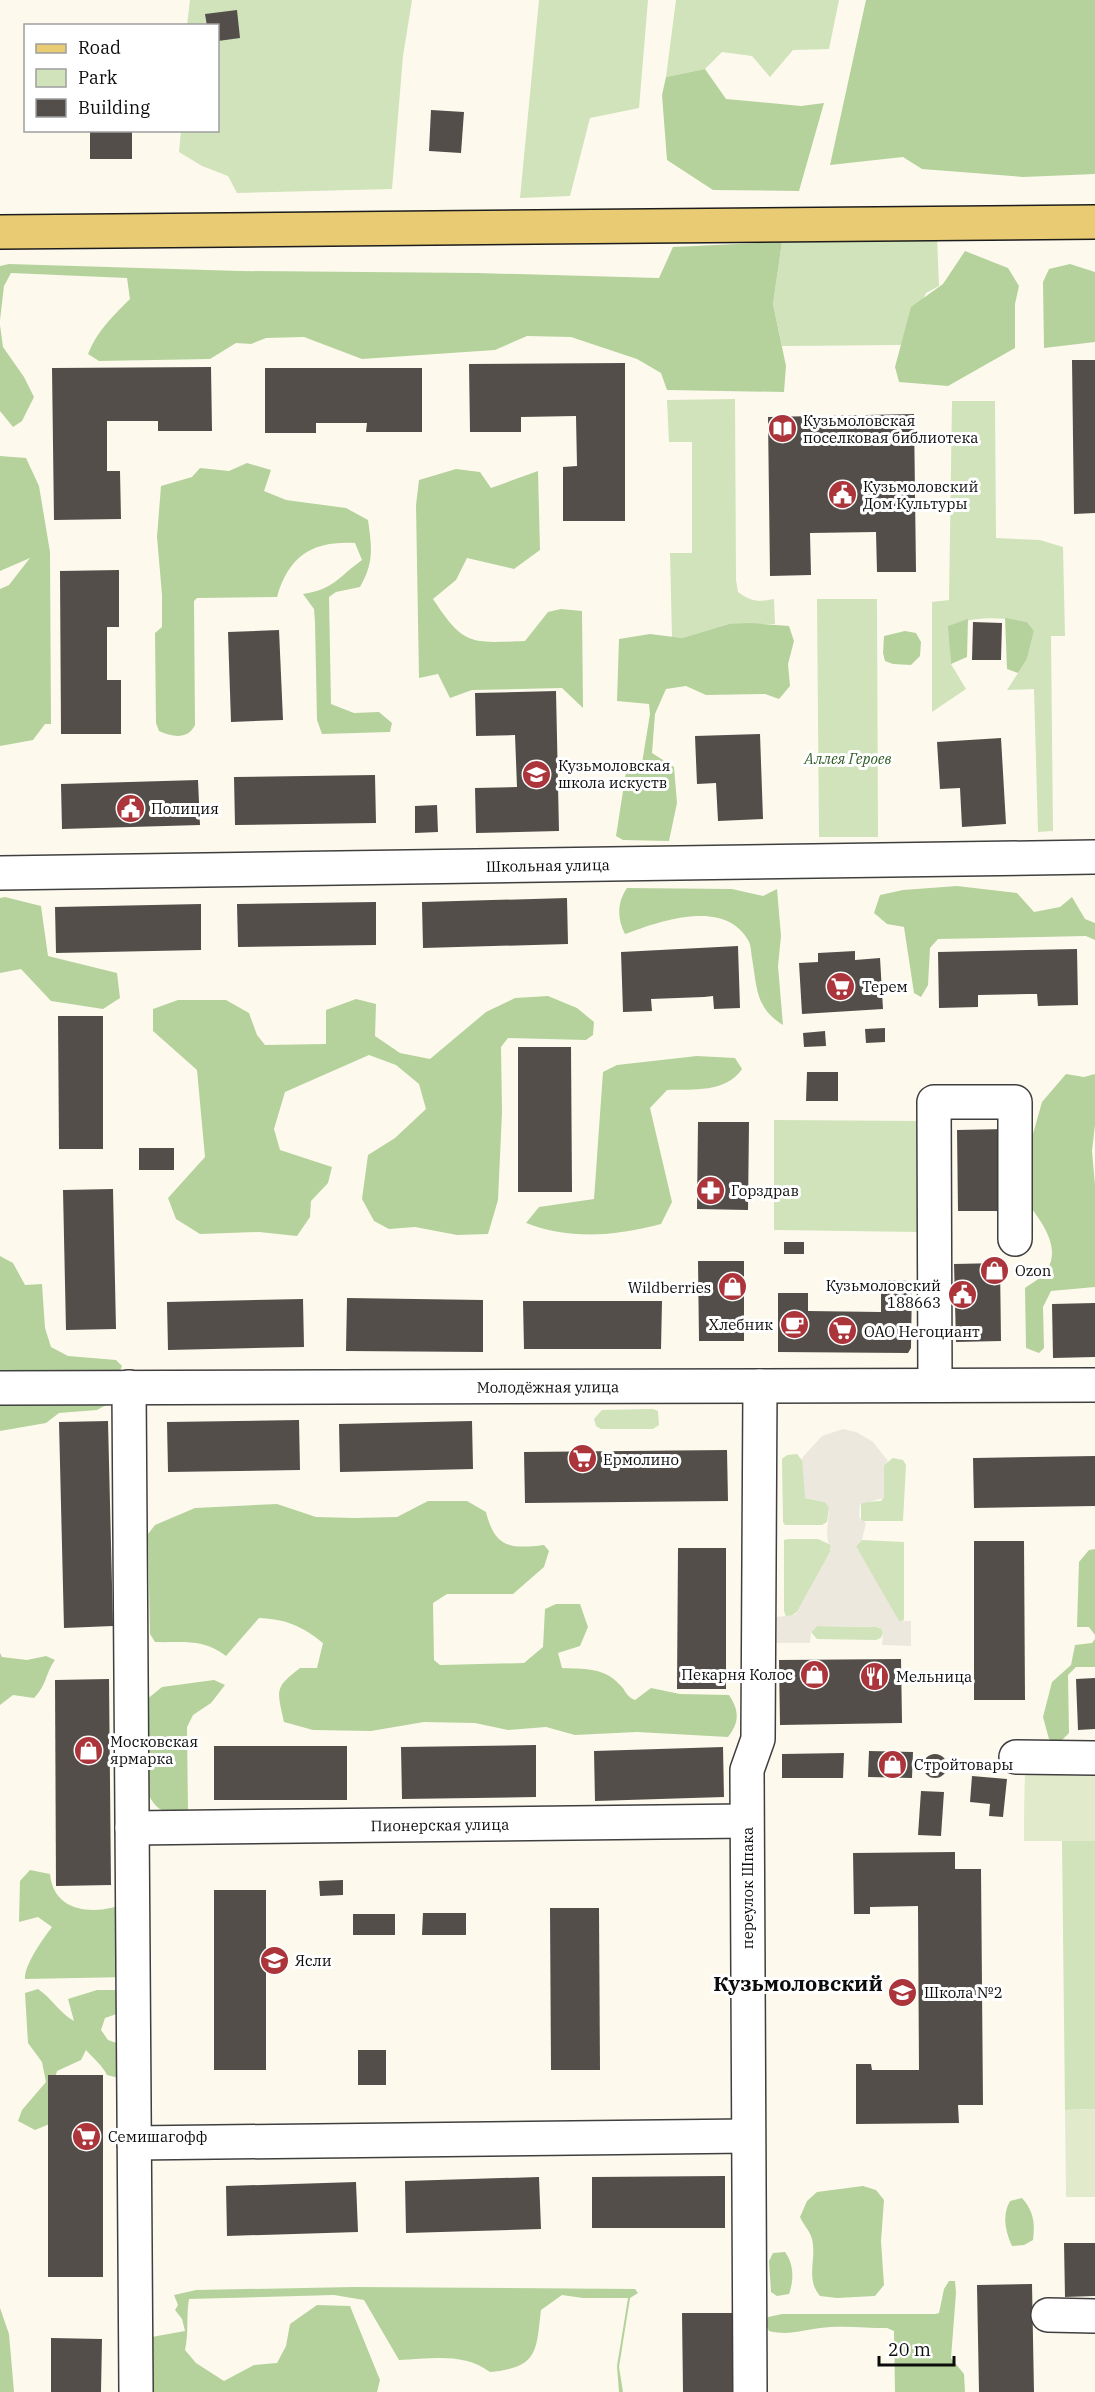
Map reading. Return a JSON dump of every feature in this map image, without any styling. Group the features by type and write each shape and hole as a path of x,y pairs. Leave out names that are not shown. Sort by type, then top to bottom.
{"main road":[{"path":"0,232 1095,222"}],"street":[{"name":"Школьная улица","path":"0,873 1095,857"},
{"path":"935,1385 934,1102 1015,1102 1015,1239"},
{"name":"Молодёжная улица","path":"0,1388 1095,1384"},
{"name":"переулок Шпака","path":"750,2392 746,1821 747,1770 758,1740 760,1386"},
{"path":"129,1387 136,2392"},
{"path":"1016,1757 1095,1758"},
{"name":"Пионерская улица","path":"132,1828 746,1821"},
{"path":"134,2143 748,2136"},
{"path":"1048,2315 1095,2316"}],"green space":[{"path":"190,0 412,0 403,56 392,189 237,193 228,176 202,166 179,152 181,132 219,132 219,24 187,24"},
{"path":"539,0 648,0 639,108 590,118 570,196 520,198"},
{"path":"676,0 839,0 829,49 793,50 770,77 752,56 722,52 705,69 666,77"},
{"path":"866,0 1095,0 1095,174 1023,177 922,169 903,157 830,165"},
{"path":"705,69 726,99 801,106 824,103 799,191 713,190 667,160 662,95 666,77"},
{"path":"937,236 939,286 926,293 902,345 782,346 773,304 782,242 855,242"},
{"path":"782,242 773,304 786,366 784,392 667,390 661,373 637,359 571,337 527,336 495,350 362,359 304,337 266,338 251,344 236,343 210,359 99,361 88,354 101,331 130,299 127,278 11,273 4,286 0,320 0,266 9,264 240,271 477,273 659,278 673,247"},
{"path":"965,251 1008,268 1019,286 1015,304 1015,348 948,386 899,382 895,367 911,307 943,284"},
{"path":"1070,264 1095,272 1095,342 1044,348 1043,282 1049,269"},
{"path":"0,325 3,347 24,377 34,397 22,421 13,427 0,411"},
{"path":"735,399 736,580 738,592 755,600 774,599 775,624 729,624 682,638 672,637 670,553 692,553 692,442 669,442 667,400"},
{"path":"952,401 995,401 996,538 1040,540 1063,547 1065,636 1051,636 1053,831 1038,832 1034,689 1007,690 1027,659 1034,631 1027,622 988,618 968,620 949,626 951,664 966,689 932,712 932,602 949,600"},
{"path":"0,456 26,458 39,486 50,552 51,724 45,724 33,740 0,746 0,589 9,585 30,558 0,571"},
{"path":"247,463 271,470 264,491 286,500 346,508 368,520 371,555 365,578 360,587 336,592 329,597 331,704 354,713 379,712 392,723 390,732 322,734 317,720 314,609 303,594 314,592 336,582 362,560 355,543 327,545 305,554 288,571 277,597 197,598 194,601 195,725 188,733 179,736 159,731 156,723 155,633 162,627 157,537 161,486 192,477 200,468 229,471"},
{"path":"456,469 480,472 491,488 538,471 540,550 514,569 467,558 456,580 433,599 461,633 480,641 492,642 525,641 548,612 561,609 582,611 583,708 562,688 472,690 450,698 438,674 419,678 416,505 419,480"},
{"name":"Аллея Героев","path":"817,599 877,599 878,837 819,837"},
{"path":"1005,618 1027,622 1034,631 1027,659 1018,673 1007,669"},
{"path":"968,619 967,657 951,664 948,626"},
{"path":"729,624 789,626 794,641 788,664 790,686 779,699 765,694 706,695 686,686 666,689 655,714 652,753 674,767 677,803 669,841 623,840 616,836 626,772 642,763 650,714 649,704 617,701 619,639 650,634 682,638"},
{"path":"905,631 916,633 921,642 920,656 911,665 885,661 884,636"},
{"path":"957,886 1017,893 1034,912 1060,907 1072,897 1085,919 1095,923 1095,940 1086,936 938,939 930,948 928,985 921,997 914,993 904,927 887,924 874,913 880,895 903,890"},
{"path":"627,888 732,889 763,896 777,889 781,936 778,966 783,1025 762,1004 750,944 737,927 724,920 708,916 691,916 673,919 625,934 619,911 621,899"},
{"path":"5,897 41,906 48,956 117,973 120,998 103,1009 51,1001 21,969 0,973 0,898"},
{"path":"548,996 577,1008 594,1022 593,1035 586,1040 508,1038 501,1047 502,1112 498,1200 488,1234 457,1235 415,1227 389,1229 374,1221 362,1199 368,1155 395,1138 426,1109 419,1084 396,1065 369,1055 285,1092 274,1129 280,1150 332,1167 328,1183 311,1201 310,1217 297,1236 259,1232 200,1234 176,1219 168,1198 205,1157 197,1070 153,1031 153,1009 178,1000 226,1000 249,1013 257,1035 265,1045 326,1044 326,1010 356,999 376,1004 375,1036 400,1053 430,1059 486,1012 515,998"},
{"path":"697,1056 735,1058 742,1069 735,1077 718,1086 667,1090 650,1108 672,1202 661,1224 610,1233 576,1234 526,1223 539,1207 594,1199 603,1072 617,1065"},
{"path":"1066,1074 1084,1077 1095,1074 1095,1125 1092,1151 1095,1185 1095,1287 1051,1291 1043,1307 1044,1348 1039,1353 1026,1348 1025,1288 1045,1273 1051,1260 1052,1250 1046,1231 1022,1195 1029,1148 1042,1102"},
{"path":"774,1120 920,1121 919,1232 774,1230"},
{"path":"0,1256 13,1263 25,1285 42,1284 45,1328 51,1347 68,1356 116,1360 122,1366 118,1375 0,1380"},
{"path":"0,1395 110,1403 97,1410 59,1413 46,1423 0,1431"},
{"path":"653,1409 658,1411 659,1425 653,1429 601,1429 596,1426 594,1419 602,1410"},
{"path":"797,1454 805,1464 805,1498 825,1502 829,1507 827,1522 822,1525 785,1525 783,1522 782,1459 787,1455"},
{"path":"893,1458 903,1460 906,1465 903,1521 861,1521 861,1502 881,1501 883,1498 884,1465"},
{"path":"428,1501 467,1501 486,1512 494,1533 506,1544 522,1547 544,1545 549,1551 544,1567 513,1594 447,1594 433,1603 434,1660 440,1665 524,1663 543,1647 545,1609 556,1604 580,1604 588,1627 580,1646 558,1653 562,1668 585,1669 607,1674 635,1700 651,1688 680,1694 729,1695 737,1716 735,1726 728,1737 637,1732 575,1735 546,1727 508,1730 475,1723 424,1722 371,1731 313,1730 284,1722 279,1696 282,1685 300,1668 317,1668 323,1643 308,1632 293,1624 259,1618 226,1656 201,1644 155,1642 150,1634 148,1534 155,1525 195,1508 277,1504 316,1517 397,1517"},
{"path":"818,1539 831,1545 830,1552 798,1611 786,1617 784,1611 784,1540"},
{"path":"862,1540 904,1542 904,1620 899,1622 857,1551 856,1546"},
{"path":"1095,1549 1095,1635 1089,1627 1077,1627 1079,1562 1089,1550"},
{"path":"817,1626 876,1627 881,1628 883,1633 881,1638 876,1640 817,1639 811,1632"},
{"path":"1095,1639 1095,1667 1076,1667 1068,1675 1069,1733 1059,1743 1049,1739 1043,1717 1052,1682 1071,1665 1075,1645 1092,1643"},
{"path":"0,1653 2,1657 27,1660 46,1656 55,1660 34,1698 13,1695 0,1705"},
{"path":"214,1680 225,1685 211,1703 193,1715 187,1727 188,1811 164,1811 154,1804 144,1777 143,1743 146,1700 162,1687"},
{"path":"1025,1775 1095,1776 1095,2109 1065,2110 1062,1841 1024,1841"},
{"path":"1025,1775 1095,1776 1095,1841 1024,1841"},
{"path":"30,1870 50,1874 53,1888 60,1898 79,1908 103,1909 127,1903 129,1977 25,1979 31,1960 52,1927 38,1917 19,1922 20,1881"},
{"path":"38,1989 74,2021 68,1999 97,1990 119,1990 125,2011 105,2018 101,2030 108,2040 128,2047 127,2080 107,2075 86,2050 81,2060 57,2071 52,2089 52,2123 35,2130 18,2121 22,2110 46,2082 42,2062 28,2043 25,1993"},
{"path":"1095,2109 1095,2197 1066,2197 1065,2110"},
{"path":"863,2186 876,2190 884,2200 881,2241 884,2285 875,2296 837,2298 820,2296 812,2276 812,2239 800,2217 807,2201 817,2192"},
{"path":"1022,2198 1033,2218 1033,2240 1024,2245 1012,2246 1006,2229 1006,2212 1010,2201"},
{"path":"785,2252 792,2267 792,2283 789,2294 777,2296 771,2292 769,2261 773,2253"},
{"path":"949,2281 955,2281 956,2293 951,2358 964,2374 965,2392 895,2392 894,2331 887,2328 837,2327 783,2333 769,2331 766,2325 768,2317 782,2314 935,2314 939,2313 944,2289"},
{"path":"354,2287 635,2289 638,2293 630,2298 619,2367 623,2392 619,2392 617,2366 628,2298 583,2298 562,2295 541,2310 538,2337 532,2355 526,2362 506,2370 490,2372 458,2359 399,2360 364,2300 334,2295 189,2299 185,2350 196,2363 224,2381 254,2365 277,2363 286,2346 290,2324 317,2305 350,2306 380,2380 377,2392 142,2392 146,2338 185,2331 182,2319 175,2310 178,2305 174,2295 196,2290"},
{"path":"0,2308 9,2334 14,2392 0,2392"}],"shaded area":[{"path":"843,1429 856,1432 873,1442 888,1461 884,1465 884,1498 860,1504 859,1517 866,1523 862,1540 856,1546 899,1621 911,1621 911,1646 882,1645 883,1633 881,1628 876,1627 817,1626 811,1632 810,1643 776,1643 776,1617 795,1615 830,1552 831,1546 827,1532 829,1507 825,1502 805,1498 802,1458 822,1436"}],"building":[{"path":"237,10 240,38 219,41 219,24 207,24 205,14"},
{"path":"431,110 464,112 461,153 429,151"},
{"path":"90,132 132,132 132,159 90,159"},
{"path":"1072,360 1095,360 1095,513 1074,514"},
{"path":"625,363 625,521 563,521 563,467 577,466 576,416 521,417 521,432 470,432 469,364"},
{"path":"211,367 212,431 158,431 158,421 107,421 107,471 120,471 121,519 54,520 52,368"},
{"path":"265,368 422,368 422,432 366,432 367,423 316,423 316,433 265,433"},
{"name":"Кузьмоловский Дом Культуры","path":"914,414 916,572 877,572 876,532 810,533 811,575 770,576 768,417"},
{"path":"119,570 119,627 107,627 107,680 121,680 121,734 61,734 60,571"},
{"path":"973,622 1002,623 1001,660 972,660"},
{"path":"279,630 283,720 231,722 228,632"},
{"name":"Кузьмоловская школа искуств","path":"556,691 559,831 476,833 475,788 517,787 515,735 476,736 475,693"},
{"path":"760,734 763,819 718,821 716,783 697,784 695,736"},
{"path":"1001,738 1006,824 962,827 960,788 940,789 937,742"},
{"path":"375,775 376,823 235,825 234,777"},
{"name":"Полиция","path":"198,780 200,825 62,829 61,784"},
{"path":"437,805 438,832 415,833 415,806"},
{"path":"567,898 568,944 423,948 422,902"},
{"path":"376,902 376,945 238,947 237,904"},
{"path":"201,904 201,950 56,953 55,907"},
{"path":"738,946 740,1008 714,1009 713,996 651,999 652,1011 623,1012 621,952"},
{"path":"1077,949 1078,1005 1038,1006 1037,994 978,995 978,1007 939,1008 938,952"},
{"name":"Терем","path":"855,951 855,960 880,958 883,1009 802,1014 799,963 818,962 818,953"},
{"path":"58,1016 103,1016 103,1149 59,1149"},
{"path":"885,1028 885,1042 866,1043 865,1029"},
{"path":"825,1031 826,1046 804,1047 803,1033"},
{"path":"518,1047 571,1047 572,1192 518,1192"},
{"path":"807,1072 838,1072 838,1101 806,1101"},
{"path":"698,1122 749,1122 748,1210 697,1209"},
{"path":"1006,1129 1007,1211 958,1211 957,1130"},
{"path":"139,1148 174,1148 174,1170 139,1170"},
{"path":"113,1189 116,1329 66,1330 63,1190"},
{"path":"784,1242 804,1242 804,1254 784,1254"},
{"path":"698,1261 744,1261 744,1341 699,1341"},
{"path":"1000,1263 1001,1341 956,1342 954,1264"},
{"path":"881,1280 912,1281 911,1348 908,1353 778,1352 778,1293 808,1293 808,1311 881,1312"},
{"path":"347,1298 483,1300 483,1352 346,1351"},
{"path":"303,1299 304,1347 168,1350 167,1302"},
{"path":"523,1301 662,1301 661,1349 524,1349"},
{"path":"1095,1303 1095,1357 1053,1358 1052,1304"},
{"path":"299,1420 300,1470 168,1472 167,1422"},
{"path":"108,1421 113,1626 64,1628 59,1422"},
{"path":"472,1421 473,1469 340,1472 339,1424"},
{"path":"727,1450 728,1501 525,1503 524,1452"},
{"path":"1095,1456 1095,1506 974,1508 973,1458"},
{"path":"974,1541 1024,1541 1025,1700 974,1700"},
{"path":"678,1548 726,1548 726,1689 677,1689"},
{"path":"901,1659 902,1723 780,1725 779,1660"},
{"path":"1095,1678 1095,1729 1078,1730 1076,1679"},
{"path":"109,1679 111,1885 56,1886 55,1680"},
{"path":"536,1745 536,1797 402,1799 401,1747"},
{"path":"214,1746 347,1746 347,1800 214,1800"},
{"path":"723,1747 724,1797 595,1801 594,1751"},
{"path":"869,1751 913,1752 912,1778 868,1777"},
{"path":"844,1753 843,1778 782,1778 782,1754"},
{"path":"935,1754 944,1757 947,1766 944,1775 935,1778 926,1775 923,1766 926,1757"},
{"path":"972,1776 1007,1779 1003,1817 989,1816 990,1804 970,1802"},
{"path":"921,1791 944,1792 941,1836 918,1835"},
{"name":"Школа №2","path":"955,1852 955,1869 981,1869 983,2105 958,2105 959,2123 856,2124 856,2064 871,2064 872,2070 919,2070 918,1906 870,1907 870,1914 854,1914 853,1853"},
{"path":"343,1880 343,1895 320,1896 319,1881"},
{"path":"214,1890 266,1890 266,2070 214,2070"},
{"path":"550,1908 599,1908 600,2070 551,2070"},
{"path":"423,1913 466,1913 466,1935 422,1935"},
{"path":"353,1914 395,1914 395,1935 353,1935"},
{"path":"358,2050 386,2050 386,2085 358,2085"},
{"path":"48,2075 103,2075 103,2277 48,2277"},
{"path":"725,2176 725,2228 592,2228 592,2177"},
{"path":"539,2177 541,2229 406,2233 405,2181"},
{"path":"356,2182 358,2232 227,2236 226,2186"},
{"path":"1064,2243 1095,2243 1095,2296 1065,2297"},
{"path":"1032,2284 1034,2392 979,2392 977,2285"},
{"path":"682,2313 736,2313 737,2392 683,2392"},
{"path":"51,2338 102,2339 101,2392 51,2392"}],"place":[{"name":"Кузьмоловская поселковая библиотека","path":"782,429"},
{"name":"Кузьмоловский Дом Культуры","path":"842,495"},
{"name":"Кузьмоловская школа искуств","path":"537,774"},
{"name":"Полиция","path":"130,808"},
{"name":"Терем","path":"841,986"},
{"name":"Горздрав","path":"710,1190"},
{"name":"Ozon","path":"994,1270"},
{"name":"Wildberries","path":"732,1287"},
{"name":"Кузьмоловский 188663","path":"962,1294"},
{"name":"Хлебник","path":"794,1324"},
{"name":"ОАО Негоциант","path":"843,1331"},
{"name":"Ермолино","path":"582,1459"},
{"name":"Пекарня Колос","path":"814,1674"},
{"name":"Мельница","path":"875,1676"},
{"name":"Московская ярмарка","path":"89,1750"},
{"name":"Стройтовары","path":"893,1764"},
{"name":"Ясли","path":"274,1960"},
{"name":"Школа №2","path":"903,1992"},
{"name":"Семишагофф","path":"87,2136"}],"district":[{"name":"Кузьмоловский","path":"798,1983"}]}
